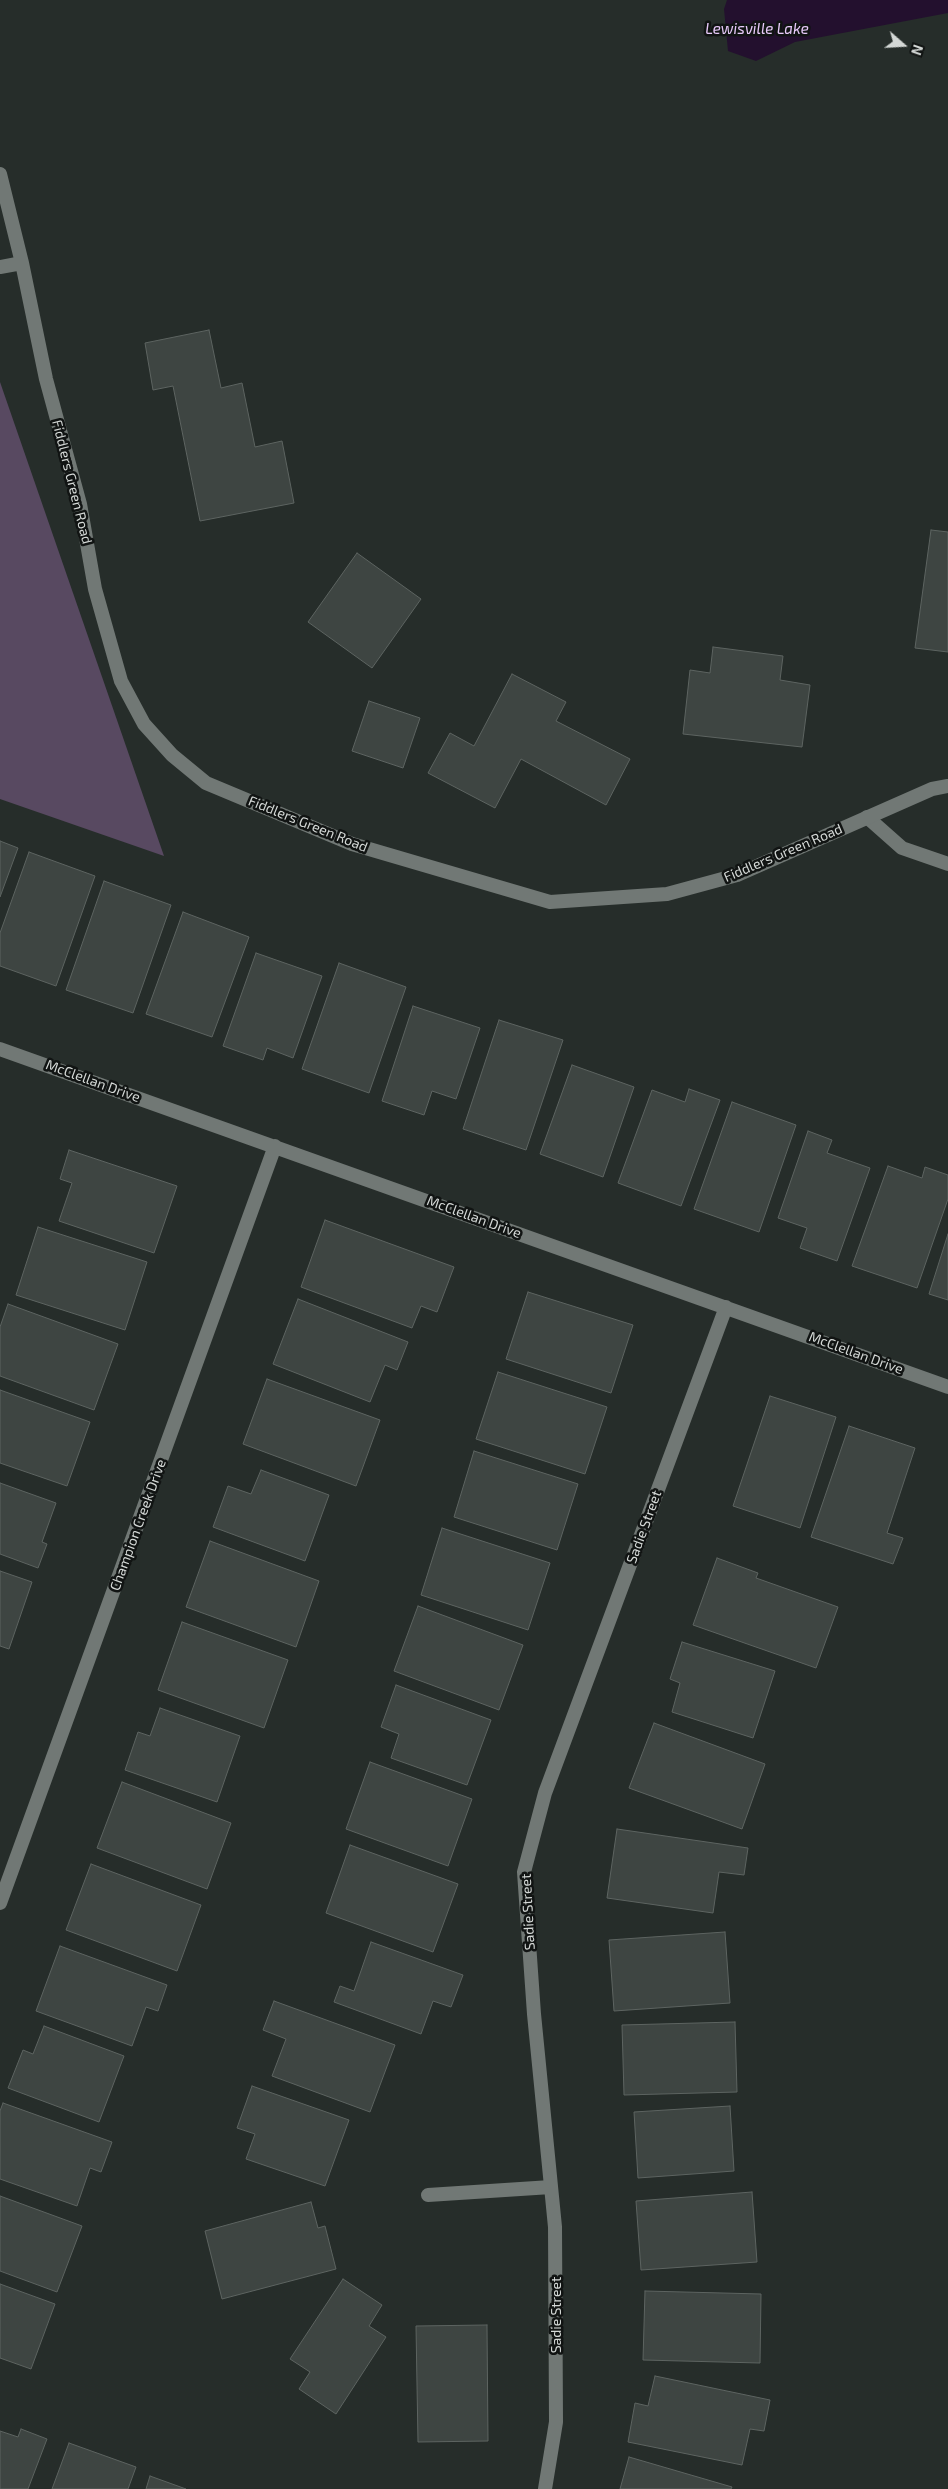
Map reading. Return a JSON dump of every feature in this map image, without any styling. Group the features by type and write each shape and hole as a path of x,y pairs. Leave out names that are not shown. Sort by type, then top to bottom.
{"street":[{"name":"Fiddlers Green Road","path":"0,174 22,263 46,379 80,504 95,589 121,681 144,724 172,755 206,783 352,844 550,902 676,891 738,875 932,789 948,786"},
{"path":"0,266 22,263"},
{"path":"867,818 902,848 948,864"},
{"name":"McClellan Drive","path":"0,1048 948,1387"},
{"name":"Champion Creek Drive","path":"0,1903 275,1146"},
{"name":"Sadie Street","path":"545,2489 556,2422 555,2227 534,2014 524,1872 545,1793 726,1307"},
{"path":"428,2195 551,2187"}],"shaded area":[{"path":"0,382 164,856 0,799"}],"water":[{"name":"Lewisville Lake","path":"727,0 948,0 948,13 795,42 756,61 728,51 724,9"}],"building":[{"path":"209,330 221,388 242,383 255,447 282,441 294,503 200,521 173,386 153,390 145,343"},
{"path":"931,530 948,532 948,652 915,648"},
{"path":"357,553 421,599 372,668 308,622"},
{"path":"713,647 783,656 780,680 810,685 802,747 683,734 690,670 710,673"},
{"path":"512,674 566,702 556,721 630,759 606,805 521,759 495,808 428,773 450,733 474,746"},
{"path":"369,701 420,718 403,768 352,751"},
{"path":"0,841 18,848 0,897"},
{"path":"29,852 95,876 56,986 0,966 0,933"},
{"path":"104,881 171,905 133,1013 66,990"},
{"path":"183,912 249,937 212,1037 146,1014"},
{"path":"256,953 322,976 293,1058 267,1048 263,1060 223,1046"},
{"path":"339,963 406,987 369,1093 302,1069"},
{"path":"413,1006 480,1028 456,1099 432,1091 424,1115 382,1101"},
{"path":"499,1020 563,1040 526,1150 463,1129"},
{"path":"572,1065 634,1087 603,1177 540,1154"},
{"path":"689,1089 720,1100 681,1206 618,1183 652,1090 685,1102"},
{"path":"732,1102 796,1125 759,1232 694,1209"},
{"path":"808,1131 832,1140 827,1153 870,1168 837,1261 800,1248 807,1228 778,1218"},
{"path":"69,1150 177,1186 154,1253 59,1221 72,1183 60,1179"},
{"path":"888,1166 922,1178 925,1167 948,1175 948,1199 917,1288 852,1266"},
{"path":"325,1220 454,1267 437,1312 421,1306 412,1328 301,1287"},
{"path":"38,1227 147,1262 125,1330 16,1295"},
{"path":"948,1234 948,1300 929,1294"},
{"path":"528,1292 633,1325 611,1393 506,1359"},
{"path":"298,1299 408,1342 397,1370 385,1365 370,1402 273,1364"},
{"path":"8,1304 118,1344 94,1410 0,1376 0,1327"},
{"path":"498,1372 607,1407 585,1474 476,1439"},
{"path":"267,1379 380,1420 356,1486 243,1444"},
{"path":"0,1390 90,1422 67,1486 0,1463"},
{"path":"770,1396 836,1417 800,1528 733,1506"},
{"path":"849,1426 915,1448 887,1533 903,1538 893,1564 811,1537"},
{"path":"474,1451 578,1484 557,1550 454,1517"},
{"path":"261,1470 329,1495 305,1561 213,1527 228,1486 251,1494"},
{"path":"0,1483 56,1503 42,1542 47,1544 38,1568 0,1554"},
{"path":"442,1528 550,1563 528,1630 421,1595"},
{"path":"210,1541 319,1581 296,1647 186,1607"},
{"path":"717,1558 758,1573 756,1578 838,1607 816,1668 693,1625"},
{"path":"0,1571 32,1582 9,1649 0,1646"},
{"path":"418,1606 523,1645 499,1710 394,1671"},
{"path":"182,1622 288,1660 264,1728 158,1690"},
{"path":"682,1642 775,1671 753,1738 672,1712 680,1683 670,1679"},
{"path":"396,1685 491,1720 467,1785 391,1758 399,1734 381,1727"},
{"path":"160,1708 240,1736 217,1802 125,1770 138,1732 150,1736"},
{"path":"654,1723 765,1764 742,1829 629,1788"},
{"path":"370,1762 472,1799 448,1866 346,1829"},
{"path":"122,1782 231,1823 207,1889 97,1848"},
{"path":"617,1829 748,1848 744,1875 719,1872 713,1913 607,1898"},
{"path":"350,1845 458,1884 433,1952 326,1913"},
{"path":"91,1864 201,1905 177,1971 66,1930"},
{"path":"725,1932 730,2003 614,2011 609,1940"},
{"path":"371,1942 463,1975 451,2007 433,2001 421,2034 334,2002 340,1986 354,1991"},
{"path":"60,1946 167,1985 158,2011 146,2007 132,2046 36,2011"},
{"path":"274,2001 395,2045 370,2112 272,2076 286,2039 263,2030"},
{"path":"735,2022 737,2092 624,2095 622,2025"},
{"path":"44,2026 124,2056 99,2122 8,2088 23,2050 33,2054"},
{"path":"252,2086 349,2120 325,2186 246,2159 255,2134 237,2128"},
{"path":"3,2103 112,2142 101,2172 90,2168 77,2206 0,2179 0,2111"},
{"path":"730,2106 734,2171 638,2178 634,2112"},
{"path":"752,2192 757,2262 641,2270 636,2201"},
{"path":"0,2196 82,2226 57,2292 0,2271"},
{"path":"311,2202 318,2228 325,2226 336,2269 222,2299 205,2231"},
{"path":"343,2279 382,2305 369,2326 386,2337 336,2414 299,2389 310,2372 290,2359"},
{"path":"0,2284 55,2304 31,2369 0,2358"},
{"path":"645,2291 761,2294 760,2363 643,2360"},
{"path":"487,2325 488,2441 418,2442 416,2326"},
{"path":"655,2376 770,2400 764,2431 750,2429 742,2465 628,2442 635,2403 648,2406"},
{"path":"21,2429 47,2439 28,2489 0,2489 0,2431 18,2437"},
{"path":"69,2443 136,2467 128,2489 52,2489"},
{"path":"629,2457 732,2487 731,2489 620,2489"},
{"path":"150,2476 186,2489 146,2489"}]}
